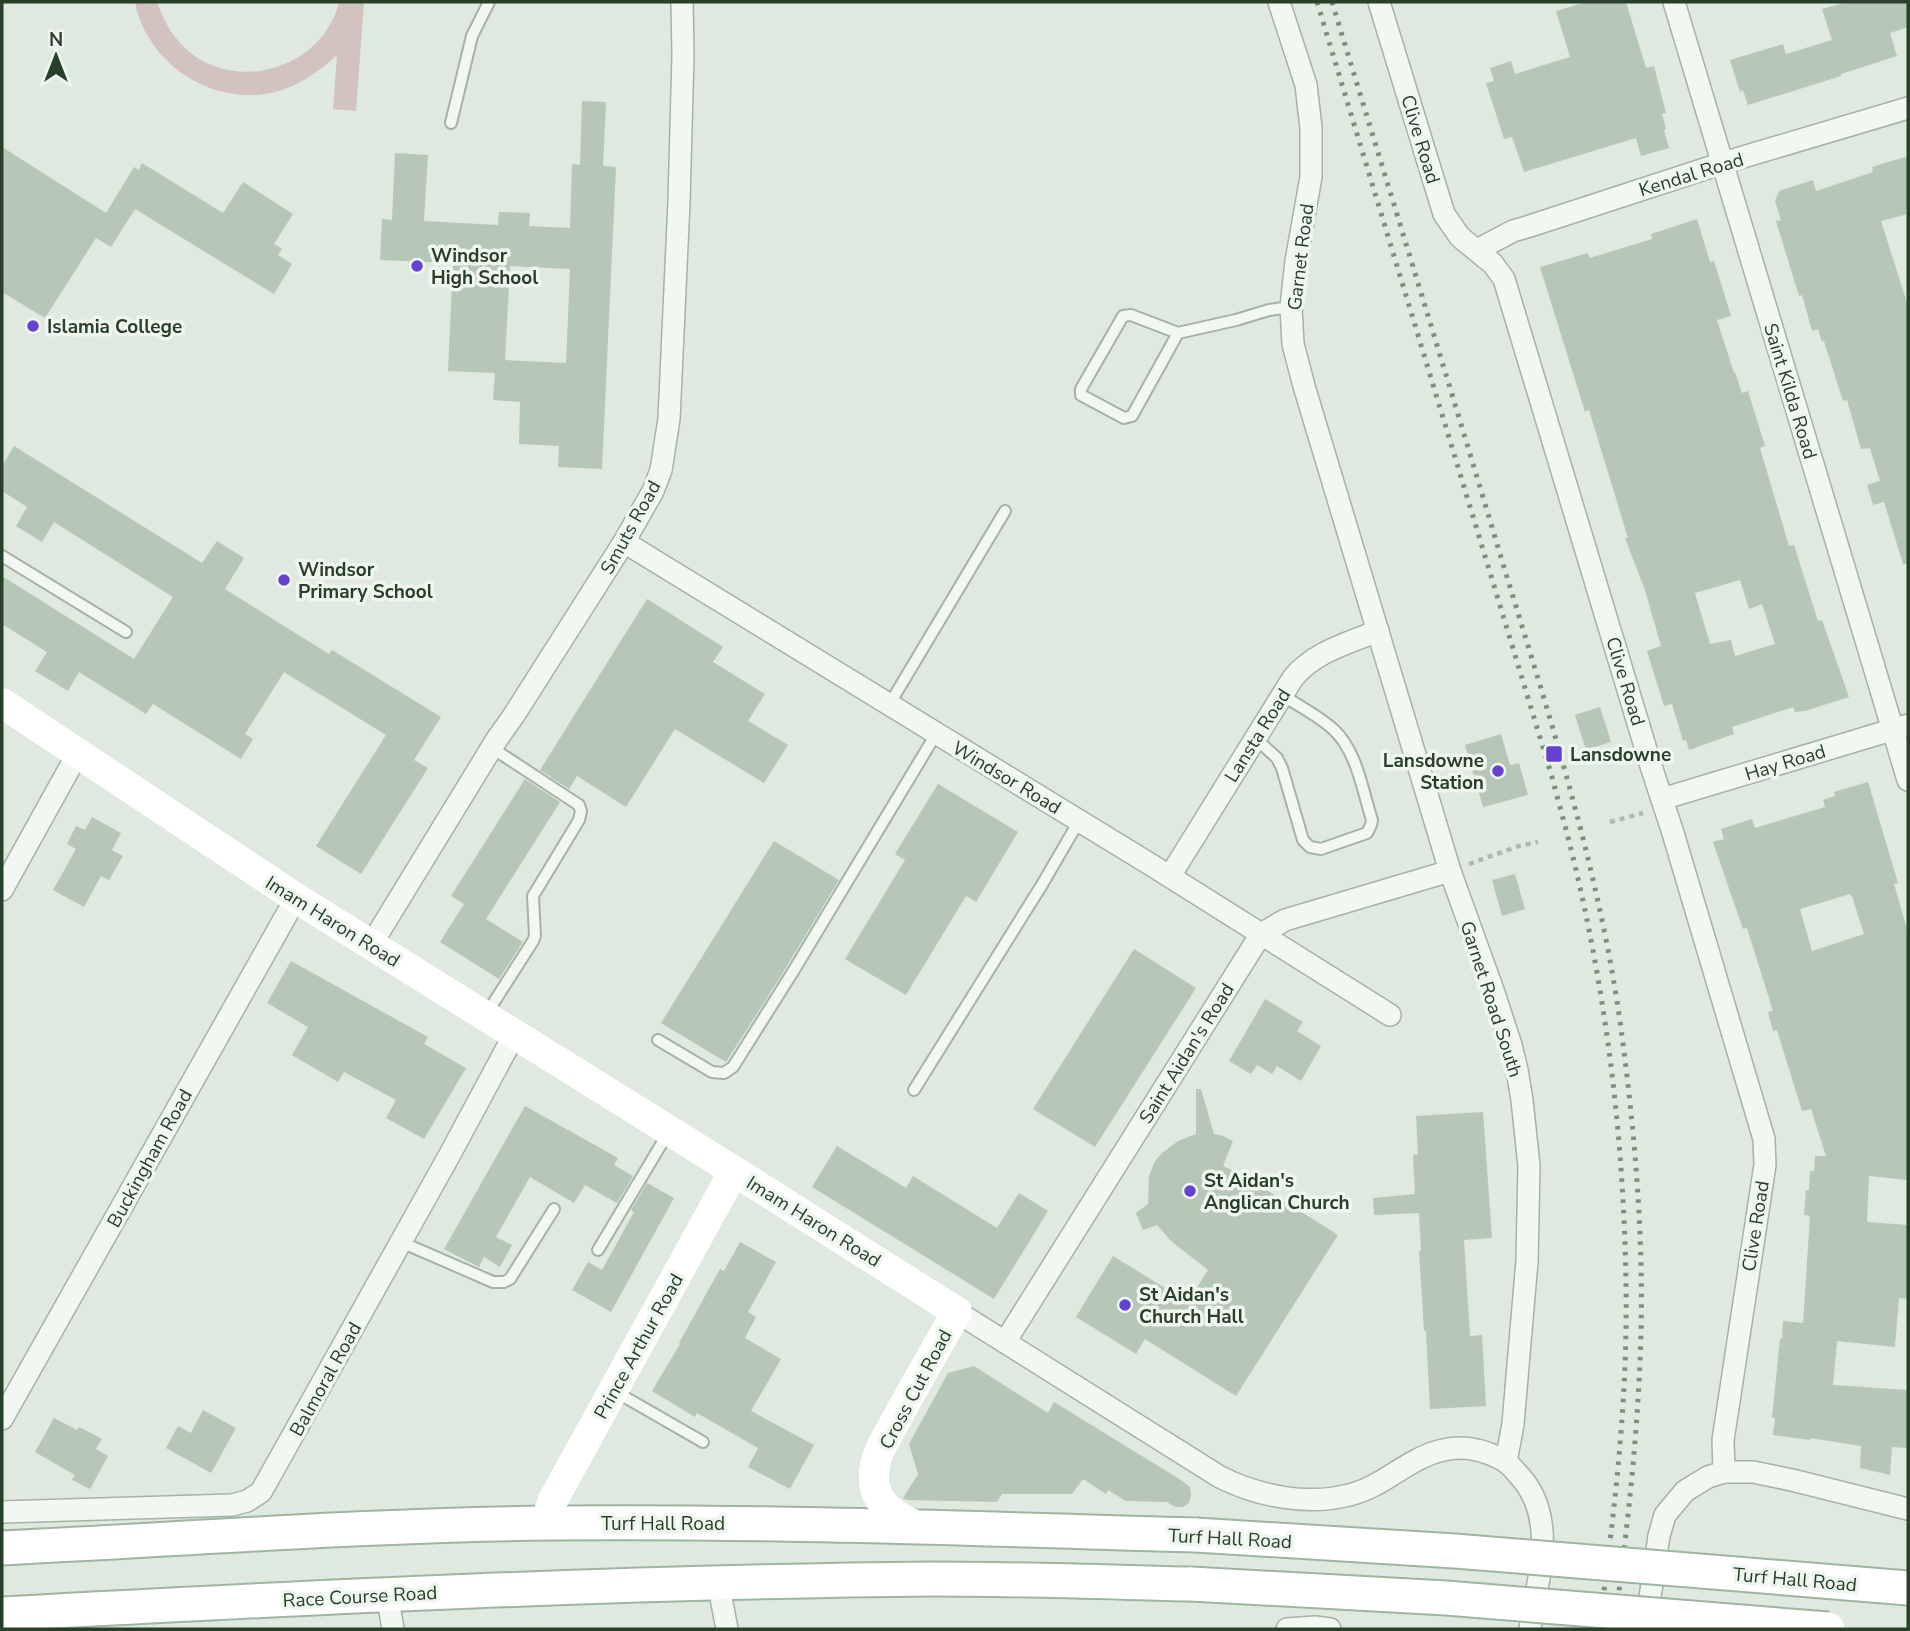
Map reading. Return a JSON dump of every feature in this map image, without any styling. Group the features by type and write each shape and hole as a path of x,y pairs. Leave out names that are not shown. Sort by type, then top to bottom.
{"main road":[{"name":"Turf Hall Road","path":"550,1523 660,1522 1196,1535 1455,1551 1908,1588"},
{"path":"2,1548 389,1528 550,1523"},
{"path":"718,1582 937,1579 1191,1584 1446,1598 1828,1629"},
{"name":"Race Course Road","path":"2,1614 56,1620 387,1594 718,1582"}],"street":[{"name":"Smuts Road","path":"371,945 492,748 624,542 653,491 661,470 669,419 679,202 682,2"},
{"name":"Garnet Road","path":"1279,2 1306,85 1311,128 1311,177 1291,307 1293,344 1378,631"},
{"name":"Clive Road","path":"1379,2 1444,214 1460,237 1493,264 1504,279 1655,805 1766,1147 1723,1440 1724,1472"},
{"name":"Saint Kilda Road","path":"1674,2 1900,727 1908,780"},
{"name":"Kendal Road","path":"1477,250 1530,226 1723,163 1908,108"},
{"name":"Windsor Road","path":"624,542 1390,1015"},
{"name":"Lansta Road","path":"1170,877 1301,668 1321,654 1378,631"},
{"name":"Garnet Road South","path":"1378,631 1450,871 1511,1045 1522,1100 1528,1153 1527,1261 1513,1424 1506,1462"},
{"name":"Imam Haron Road","path":"2,703 296,898 1220,1477 1236,1485 1275,1496 1315,1499 1365,1491 1423,1457 1454,1448 1489,1452 1506,1462 1533,1492 1543,1525 1543,1543 1530,1629"},
{"name":"Hay Road","path":"1655,805 1900,727"},
{"path":"2,890 78,753"},
{"path":"1261,934 1285,920 1450,871"},
{"name":"Buckingham Road","path":"2,1419 296,898"},
{"name":"Saint Aidan's Road","path":"1005,1342 1261,934"},
{"name":"Balmoral Road","path":"2,1513 232,1505 261,1492 514,1035"},
{"name":"Prince Arthur Road","path":"550,1523 553,1500 734,1171"},
{"name":"Cross Cut Road","path":"921,1528 899,1519 888,1509 880,1498 873,1476 885,1440 957,1312"},
{"path":"1645,1629 1659,1536 1665,1515 1696,1482 1724,1472 1745,1471 1908,1509"},
{"path":"718,1582 727,1629"},
{"path":"387,1594 393,1629"},
{"path":"1287,1629 1330,1629"}],"lane":[{"path":"451,123 472,36 489,2"},
{"path":"1178,332 1132,416 1124,418 1081,395 1080,389 1123,316 1131,315 1178,332 1291,307"},
{"path":"889,705 1005,510"},
{"path":"2,556 126,632"},
{"path":"1255,738 1277,758 1303,840 1310,847 1321,849 1367,833 1371,820 1352,755 1344,740 1332,728 1283,695"},
{"path":"658,1040 712,1072 724,1073 733,1067 936,734"},
{"path":"485,1017 533,941 533,896 579,820 581,811 579,805 492,748"},
{"path":"914,1090 1079,821"},
{"path":"598,1250 670,1131"},
{"path":"401,1242 493,1282 504,1282 510,1279 554,1209"},
{"path":"614,1391 703,1442"}],"path":[{"path":"1610,822 1655,805"},
{"path":"1450,871 1538,842"}],"shaded area":[{"path":"135,2 157,2 177,39 201,60 224,69 248,72 272,68 294,59 314,45 329,26 339,2 364,2 356,111 333,109 337,55 302,81 288,88 263,94 238,95 192,80 172,65 155,47 143,26"}],"building":[{"path":"1586,2 1626,2 1646,68 1654,66 1666,113 1662,114 1669,148 1641,156 1636,138 1524,172 1512,137 1504,139 1486,83 1494,81 1490,68 1511,61 1515,74 1570,57 1556,11"},
{"path":"1847,2 1908,2 1908,27 1890,33 1897,56 1748,105 1743,90 1740,92 1730,60 1783,44 1786,54 1832,40 1822,9"},
{"path":"582,101 606,102 603,166 616,167 602,469 558,467 559,446 519,444 520,402 493,400 495,373 448,371 453,263 380,260 382,219 392,220 395,153 428,155 424,221 498,225 499,212 530,213 529,226 570,228 572,164 580,165","holes":["510,266 570,269 566,363 505,360"]},
{"path":"2,147 106,213 134,167 139,170 142,163 223,213 243,182 293,214 274,244 282,249 278,255 292,264 274,294 135,209 111,247 96,238 45,318 2,292"},
{"path":"1908,156 1908,214 1881,221 1908,306 1908,564 1903,564 1884,502 1873,505 1867,485 1880,481 1870,448 1861,449 1847,400 1843,401 1824,341 1822,342 1818,329 1812,331 1802,295 1799,296 1776,221 1781,220 1775,201 1779,191 1813,180 1816,191 1873,172 1872,167"},
{"path":"1697,219 1710,262 1714,261 1731,316 1717,320 1742,393 1748,391 1765,446 1760,448 1789,546 1794,545 1818,621 1822,620 1849,697 1805,711 1795,712 1793,707 1732,727 1734,734 1689,750 1686,740 1683,741 1672,704 1664,706 1647,651 1661,646 1645,590 1625,538 1628,538 1589,410 1585,412 1540,267 1588,253 1590,258 1652,239 1651,234","holes":["1740,580 1749,609 1762,604 1775,644 1735,656 1731,640 1710,644 1695,593"]},
{"path":"14,446 202,563 217,541 244,558 225,589 329,654 332,650 441,717 414,760 428,768 361,874 316,846 386,735 284,672 245,734 253,739 241,759 153,704 146,714 79,672 68,691 35,671 47,652 2,624 2,576 134,659 173,597 54,522 42,542 16,526 27,507 2,491 2,466"},
{"path":"647,599 723,647 713,662 765,694 748,721 788,745 764,783 675,729 626,807 577,776 569,789 540,770"},
{"path":"1600,707 1611,742 1586,750 1575,715"},
{"name":"Lansdowne Station","path":"1501,734 1510,765 1519,763 1528,795 1483,807 1465,745"},
{"path":"525,779 560,802 486,919 523,942 499,979 440,942 464,904 451,896"},
{"path":"1868,782 1898,883 1894,884 1908,932 1908,1180 1869,1176 1867,1222 1908,1225 1908,1299 1899,1298 1895,1347 1837,1341 1833,1385 1908,1390 1908,1448 1892,1447 1890,1475 1860,1468 1861,1446 1773,1435 1775,1418 1772,1418 1783,1321 1803,1323 1810,1216 1804,1215 1806,1190 1809,1190 1810,1171 1814,1171 1815,1156 1826,1156 1811,1109 1802,1111 1777,1030 1773,1031 1768,1012 1773,1011 1747,928 1743,929 1713,842 1724,839 1721,829 1752,819 1755,828 1825,807 1823,800 1835,796 1834,792","holes":["1850,894 1864,934 1812,951 1800,909"]},
{"path":"938,784 1018,832 976,902 966,896 906,995 845,959 905,860 895,854"},
{"path":"92,817 121,833 112,850 123,856 109,880 101,876 84,907 53,890 76,849 67,844 76,826 85,830"},
{"path":"774,841 839,880 726,1062 661,1023"},
{"path":"1515,874 1525,909 1502,916 1492,880"},
{"path":"1134,949 1196,988 1095,1147 1033,1109"},
{"path":"291,961 428,1037 424,1044 466,1068 424,1139 386,1118 396,1100 344,1072 338,1082 292,1055 308,1027 267,1003"},
{"path":"1265,999 1303,1022 1297,1031 1321,1046 1301,1081 1277,1066 1272,1074 1257,1065 1251,1074 1229,1061"},
{"path":"1196,1089 1201,1089 1214,1134 1233,1141 1223,1166 1243,1175 1338,1235 1236,1396 1145,1339 1136,1354 1076,1317 1113,1256 1188,1302 1208,1270 1171,1241 1157,1225 1143,1230 1136,1213 1148,1204 1149,1176 1155,1161 1178,1141 1196,1134"},
{"path":"525,1106 618,1158 614,1165 633,1176 617,1203 585,1185 574,1203 530,1177 496,1237 512,1245 500,1267 484,1257 479,1267 444,1249"},
{"path":"1483,1112 1492,1238 1464,1240 1470,1336 1482,1335 1486,1406 1430,1409 1419,1251 1419,1213 1374,1215 1373,1198 1415,1194 1413,1155 1418,1154 1416,1116"},
{"path":"837,1146 906,1188 913,1176 997,1228 1019,1193 1048,1211 994,1299 812,1187"},
{"path":"647,1183 674,1198 611,1312 572,1290 588,1262 602,1270"},
{"path":"740,1242 776,1262 748,1312 756,1317 745,1338 781,1359 751,1411 814,1445 790,1489 748,1467 758,1448 697,1413 695,1417 652,1391 720,1269 724,1271"},
{"path":"974,1366 1048,1413 1054,1402 1181,1480 1190,1487 1189,1503 1183,1507 1175,1507 1167,1502 1126,1501 1108,1490 1106,1494 1083,1479 1072,1494 1002,1494 997,1502 906,1500 903,1498 918,1474 909,1444 948,1373"},
{"path":"203,1410 236,1428 211,1473 166,1448 178,1426 191,1433"},
{"path":"54,1418 102,1439 96,1449 108,1456 90,1489 72,1480 75,1475 35,1452"}],"railway":[{"path":"1317,2 1552,777 1576,870 1597,973 1618,1128 1626,1285 1622,1415 1615,1501 1599,1629"},
{"path":"1332,2 1556,739 1588,857 1613,976 1631,1117 1641,1280 1636,1429 1614,1629"}],"place":[{"name":"Windsor High School","path":"417,266"},
{"name":"Islamia College","path":"33,326"},
{"name":"Windsor Primary School","path":"284,580"},
{"name":"Lansdowne","path":"1554,754"},
{"name":"Lansdowne Station","path":"1498,771"},
{"name":"St Aidan's Anglican Church","path":"1190,1191"},
{"name":"St Aidan's Church Hall","path":"1125,1305"}]}
